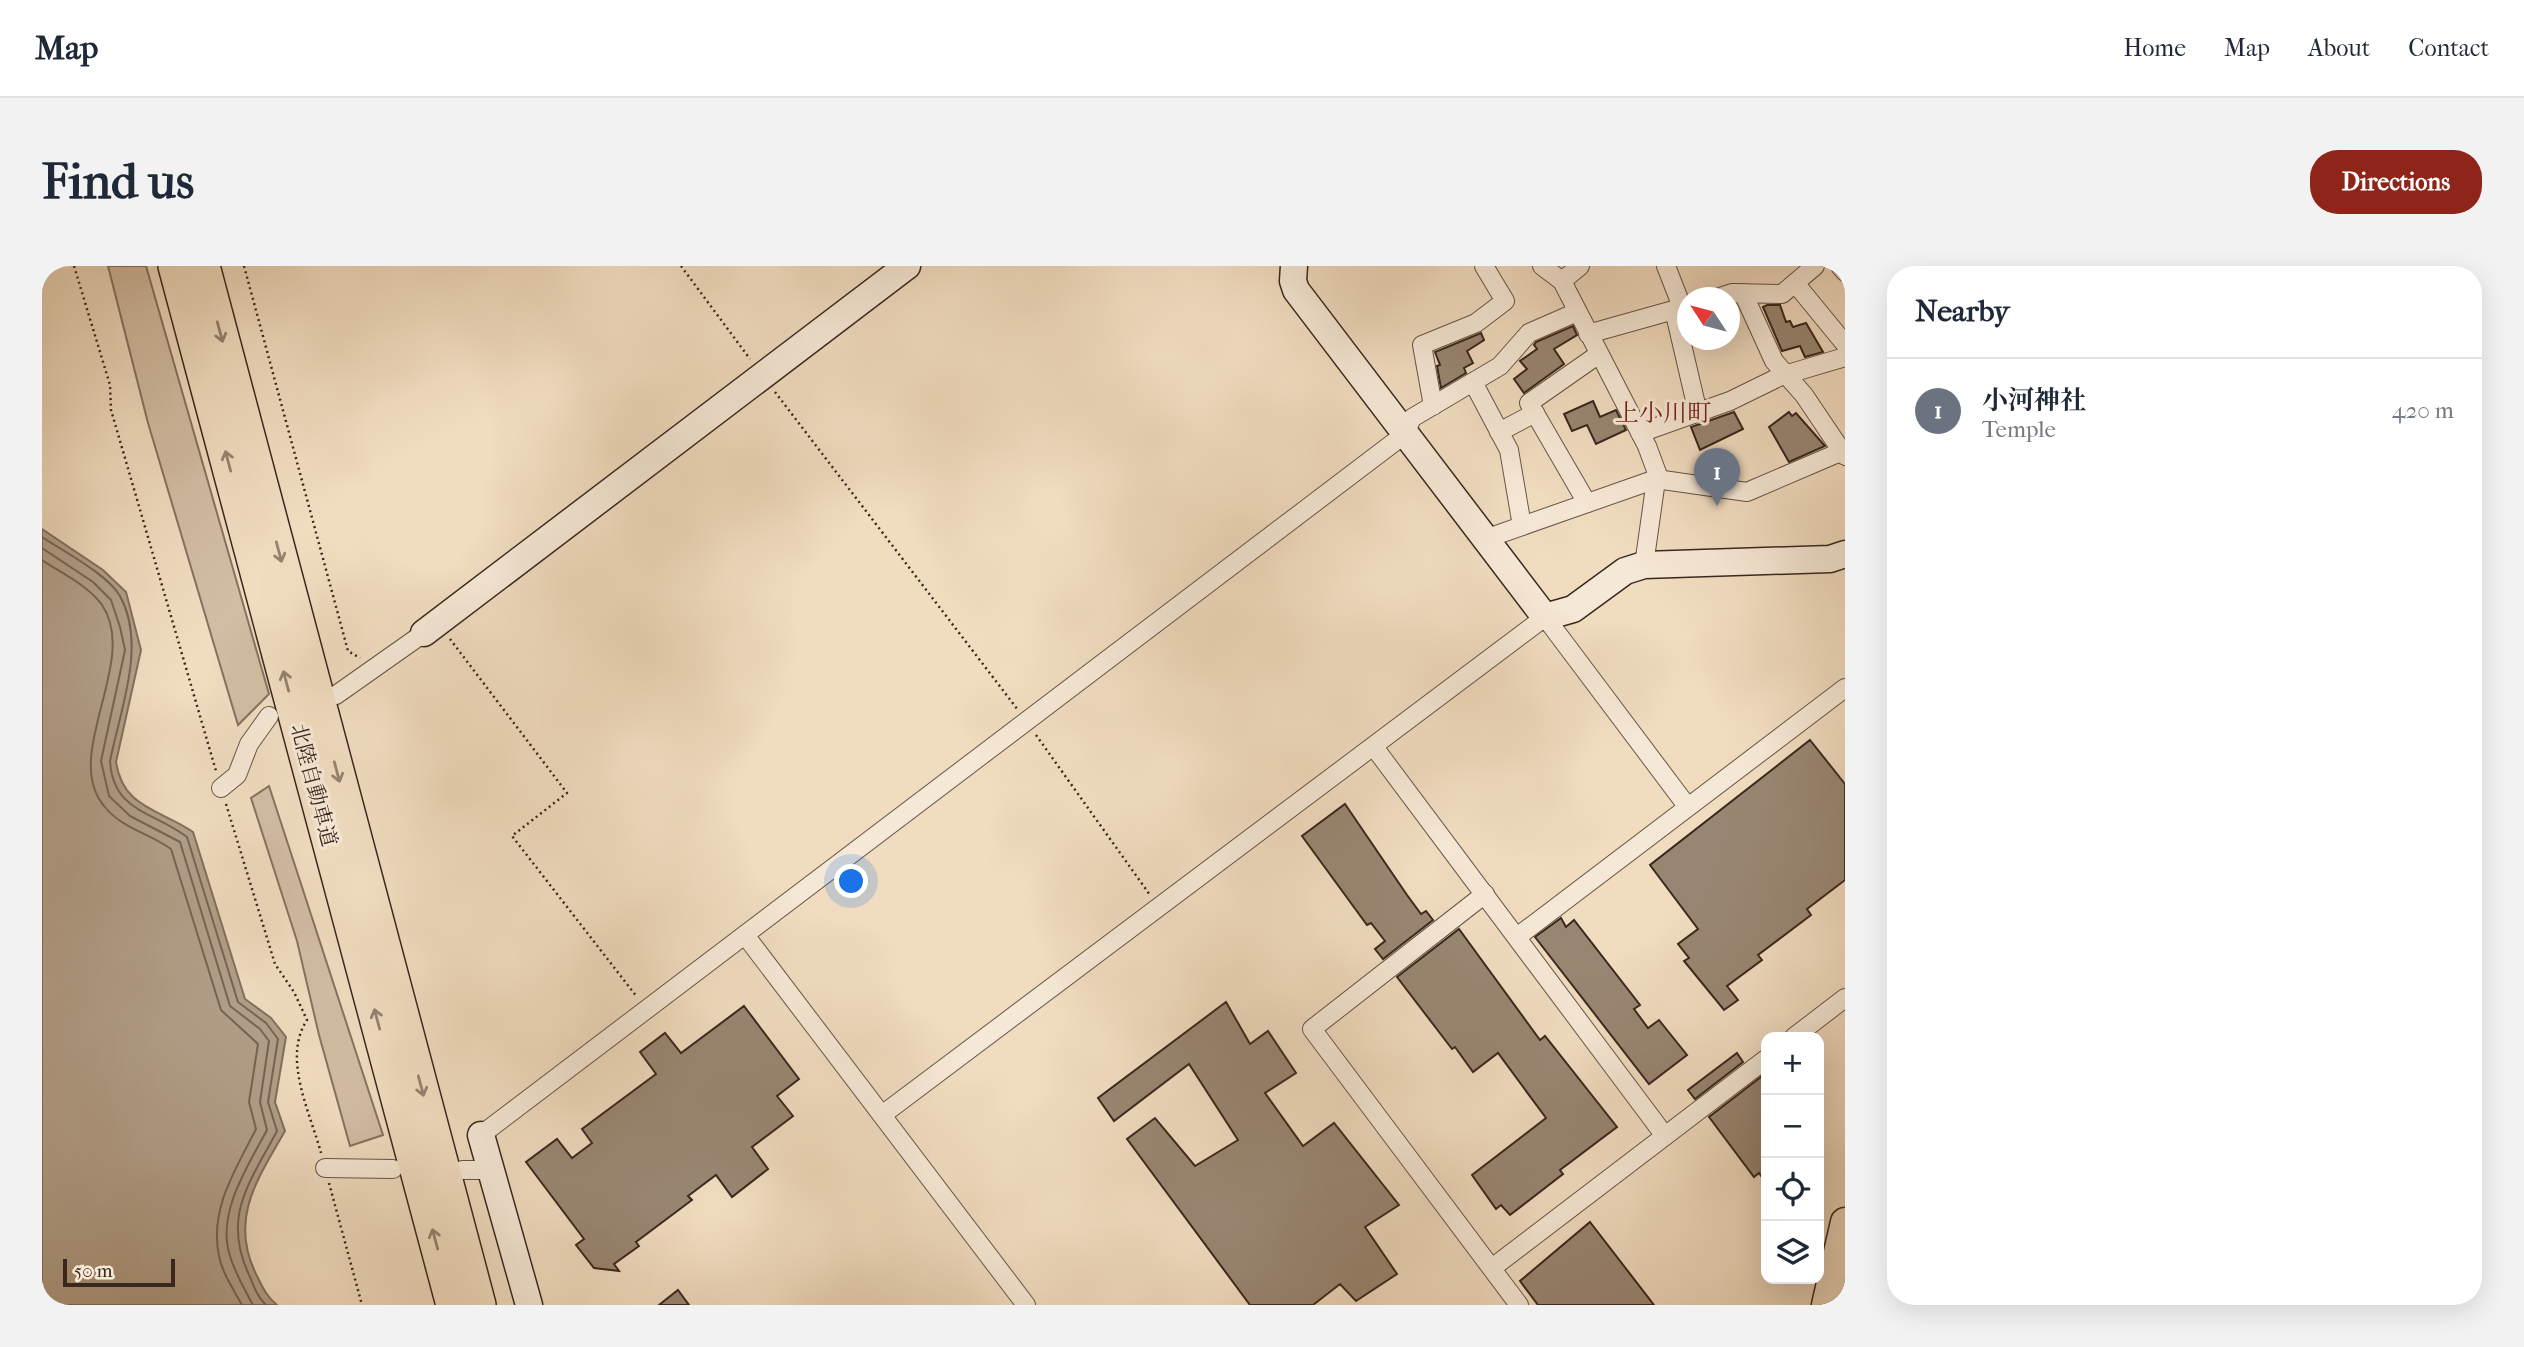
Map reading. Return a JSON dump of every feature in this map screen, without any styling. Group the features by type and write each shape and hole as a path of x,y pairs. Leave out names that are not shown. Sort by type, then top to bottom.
{"highway":[{"name":"北陸自動車道","path":"175,266 453,1305"},
{"name":"北陸自動車道","path":"203,266 479,1305"}],"main road":[{"path":"1826,1305 1845,1222"}],"street":[{"path":"336,695 431,628 907,266"},
{"path":"1294,266 1293,281 1296,290 1687,806"},
{"path":"1433,406 1422,345 1476,323 1506,301 1484,266"},
{"path":"1542,266 1562,281 1640,433 1657,473 1644,565"},
{"path":"1562,281 1580,266"},
{"path":"1665,266 1677,298"},
{"path":"1740,294 1782,293 1815,266"},
{"path":"1840,266 1845,272"},
{"path":"1795,283 1845,344"},
{"path":"1485,540 1656,480 1747,492 1844,453 1804,396 1774,361 1744,293"},
{"path":"1588,334 1677,309"},
{"path":"529,1305 481,1135 1405,434 1412,418 1500,366 1529,332 1577,312"},
{"path":"1688,350 1698,412"},
{"path":"1587,503 1529,403 1599,354"},
{"path":"1640,433 1730,401 1786,374 1845,357"},
{"path":"1473,382 1509,450 1522,526"},
{"path":"1499,432 1535,413"},
{"path":"882,1115 1160,909 1545,617 1573,609 1625,571 1644,565 1830,559 1845,554"},
{"path":"1517,937 1845,688"},
{"path":"221,788 237,775 249,744 269,716"},
{"path":"1374,747 1665,1136"},
{"path":"1485,894 1312,1029 1518,1305"},
{"path":"745,935 1026,1305"},
{"path":"1801,1032 1845,998"},
{"path":"1492,1268 1761,1063"},
{"path":"325,1168 393,1169"},
{"path":"462,1170 489,1170"}],"path":[{"path":"244,266 348,651 357,658 385,661"},
{"path":"681,266 1026,721 1160,909"},
{"path":"431,628 567,793 512,836 646,1010"}],"shaded area":[{"path":"108,266 146,266 269,694 238,725 148,423"},
{"path":"269,786 383,1135 350,1146 319,1035 297,941 251,798"}],"water":[{"path":"42,529 103,570 126,592 141,650 116,762 120,777 126,789 144,806 193,832 245,999 271,1018 286,1037 275,1102 285,1131 256,1183 246,1218 245,1235 248,1254 256,1274 267,1294 277,1305 42,1305"}],"building":[{"path":"1780,305 1786,322 1790,321 1793,327 1806,323 1823,352 1805,357 1800,346 1782,351 1763,307"},
{"path":"1573,326 1577,335 1554,349 1564,364 1524,393 1514,379 1527,369 1520,361 1537,349 1534,345 1536,342"},
{"path":"1481,333 1484,340 1467,351 1473,363 1464,368 1466,373 1441,388 1437,366 1440,365 1435,352"},
{"path":"1593,401 1600,417 1616,410 1626,430 1596,444 1587,425 1572,431 1564,414"},
{"path":"1734,412 1743,429 1700,450 1691,427"},
{"path":"1789,412 1792,416 1796,413 1825,446 1789,462 1769,427"},
{"path":"1810,740 1845,784 1845,880 1807,909 1811,915 1758,955 1762,960 1727,986 1738,1000 1724,1010 1684,961 1689,958 1678,944 1698,929 1650,865"},
{"path":"1345,804 1421,914 1426,911 1433,920 1383,959 1375,949 1385,941 1371,923 1367,925 1302,836"},
{"path":"1561,918 1566,927 1574,920 1640,1005 1634,1009 1648,1028 1659,1020 1687,1055 1649,1084 1535,937"},
{"path":"1459,929 1540,1040 1545,1036 1617,1127 1560,1170 1563,1174 1510,1215 1501,1205 1496,1209 1472,1175 1546,1118 1498,1053 1473,1072 1397,977"},
{"path":"1226,1002 1250,1044 1268,1031 1296,1073 1265,1093 1303,1146 1334,1123 1399,1205 1365,1227 1397,1274 1356,1301 1340,1284 1313,1305 1250,1305 1127,1139 1155,1118 1195,1166 1238,1140 1189,1064 1114,1121 1098,1098"},
{"path":"744,1006 799,1079 777,1096 793,1116 752,1147 768,1169 732,1197 716,1175 688,1196 692,1200 636,1242 639,1246 614,1264 619,1271 594,1268 576,1245 584,1239 526,1162 557,1139 572,1158 592,1143 582,1129 656,1074 640,1052 665,1033 681,1053"},
{"path":"1737,1053 1743,1062 1695,1099 1688,1090"},
{"path":"1761,1077 1761,1176 1759,1173 1754,1177 1709,1117"},
{"path":"1590,1222 1654,1305 1538,1305 1520,1281"},
{"path":"678,1290 689,1305 659,1305"}],"place":[{"name":"小河神社","path":"1717,506"}],"district":[{"name":"上小川町","path":"1663,413"}]}
